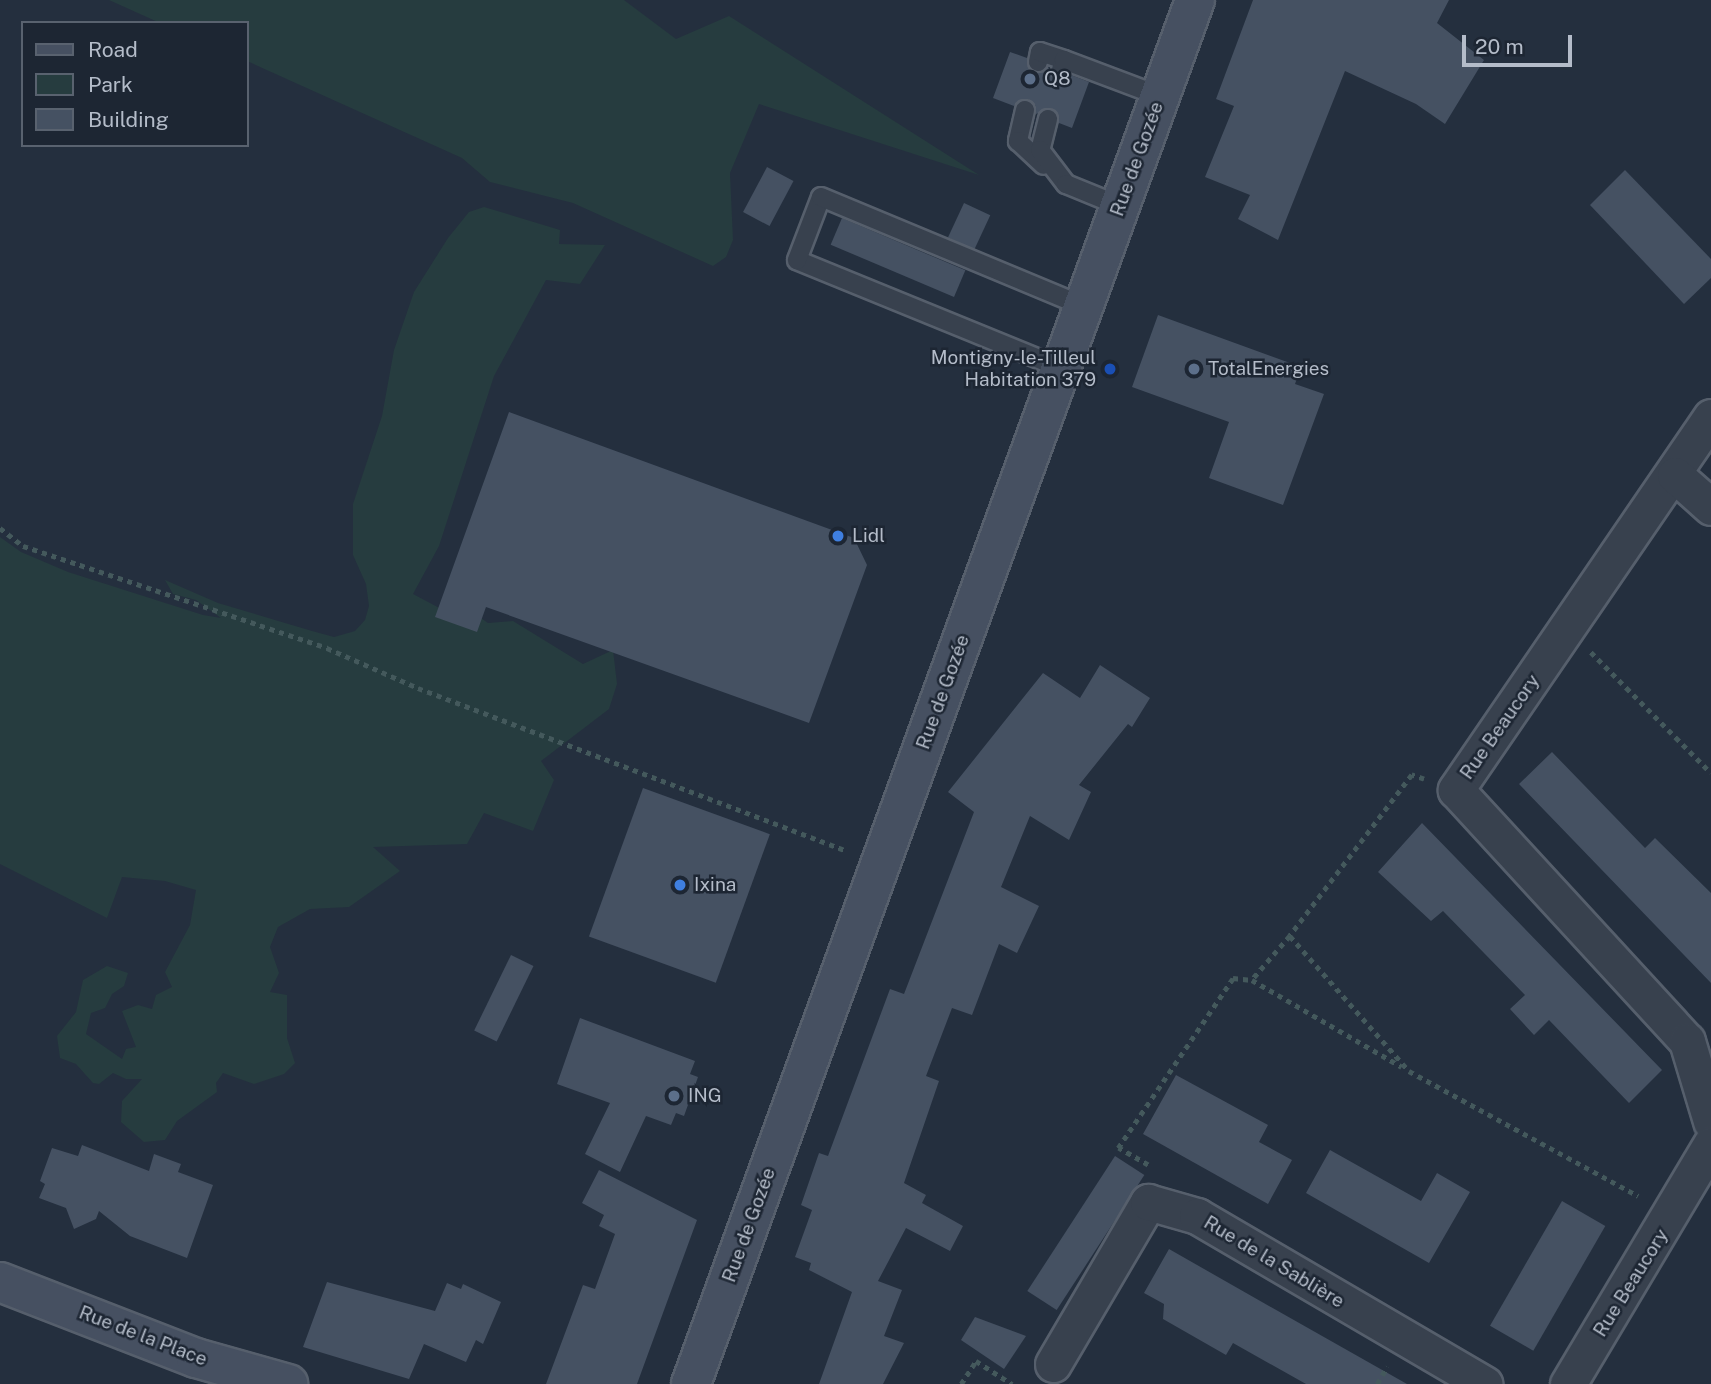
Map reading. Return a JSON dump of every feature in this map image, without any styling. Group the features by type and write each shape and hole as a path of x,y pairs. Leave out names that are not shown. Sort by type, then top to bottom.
{"main road":[{"name":"Rue de Gozée","path":"691,1384 1195,0"},
{"name":"Rue de la Place","path":"0,1282 196,1358 288,1384"}],"street":[{"name":"Rue Beaucory","path":"1711,418 1675,475 1457,790 1687,1041 1711,1121"},
{"path":"1675,475 1711,507"},
{"name":"Rue Beaucory","path":"1568,1384 1672,1215 1711,1144"},
{"path":"1053,1364 1148,1202 1157,1205"},
{"name":"Rue de la Sablière","path":"1157,1205 1197,1216 1485,1384"}],"lane":[{"path":"1038,61 1040,52 1062,65 1160,96"},
{"path":"1025,110 1018,141 1066,184 1120,205"},
{"path":"1048,119 1040,150 1066,184"},
{"path":"1061,368 797,260 821,197 1083,306"}],"path":[{"path":"0,528 23,546 327,648 431,693 881,864"},
{"path":"1569,629 1711,773"},
{"path":"1252,980 1290,936 1412,775 1457,790"},
{"path":"1290,936 1409,1072"},
{"path":"1157,1205 1161,1173 1118,1148 1233,978 1252,980 1409,1072 1672,1215"},
{"path":"961,1384 976,1361 1013,1384"}],"green space":[{"path":"109,0 624,0 676,39 729,16 979,175 759,104 730,173 733,240 726,257 713,266 573,203 490,182 462,158 248,61 248,21 156,21"},
{"path":"484,207 560,230 559,244 605,245 580,284 546,280 494,376 439,546 413,594 464,621 471,611 488,623 513,621 583,664 613,650 617,684 609,709 541,761 554,780 533,831 484,813 467,844 373,847 400,871 349,907 310,909 278,927 270,947 279,973 270,992 287,995 287,1038 295,1063 284,1074 254,1084 223,1073 216,1083 217,1092 177,1121 165,1140 144,1142 121,1122 122,1101 142,1079 126,1079 113,1073 99,1084 93,1083 76,1064 60,1058 57,1036 76,1012 83,980 107,966 128,973 124,986 112,994 105,1008 91,1013 86,1034 122,1059 126,1049 136,1047 122,1011 138,1005 152,1009 156,995 172,987 165,972 190,925 196,890 165,881 122,877 107,918 0,864 0,537 21,552 68,572 203,615 221,618 196,600 173,594 165,580 218,603 334,637 355,631 365,620 369,606 366,584 353,555 353,504 382,416 394,350 414,292 448,238 469,212"}],"building":[{"path":"1253,0 1449,0 1437,23 1484,60 1445,124 1416,104 1345,71 1278,240 1238,219 1250,195 1205,177 1234,106 1216,99"},
{"path":"1010,52 1027,58 1028,66 1035,73 1048,67 1057,81 1071,75 1089,82 1072,128 1059,123 1051,108 1036,114 1036,106 1028,99 1014,106 993,98"},
{"path":"767,167 793,181 770,226 743,212"},
{"path":"1625,170 1711,259 1711,278 1684,304 1590,205"},
{"path":"964,203 990,215 974,250 948,237"},
{"path":"842,218 965,270 954,297 831,245"},
{"path":"1158,315 1301,367 1295,384 1324,394 1283,505 1209,478 1229,422 1132,387"},
{"path":"509,412 854,538 867,565 809,723 486,607 477,632 435,617"},
{"path":"1100,665 1150,698 1132,727 1128,724 1079,785 1091,792 1069,840 1030,816 1001,887 1039,906 1017,953 999,944 972,1015 952,1008 926,1076 939,1081 904,1183 926,1195 922,1203 963,1226 950,1251 906,1228 878,1281 902,1290 884,1336 904,1343 883,1384 819,1384 852,1292 809,1270 811,1263 795,1257 812,1210 801,1205 819,1153 828,1156 890,989 904,994 974,812 948,792 1043,673 1080,698"},
{"path":"1552,752 1645,848 1655,838 1711,893 1711,983 1519,784"},
{"name":"Ixina","path":"643,788 770,834 716,983 589,936"},
{"path":"1422,823 1662,1070 1629,1103 1549,1020 1534,1035 1510,1009 1525,995 1443,911 1431,921 1378,872"},
{"path":"511,955 533,966 497,1041 474,1030"},
{"path":"580,1018 695,1061 690,1074 698,1077 684,1116 676,1113 671,1125 646,1116 620,1172 585,1154 610,1103 557,1084"},
{"path":"1176,1075 1268,1125 1259,1142 1292,1160 1268,1204 1143,1134"},
{"path":"82,1145 149,1171 154,1154 181,1164 178,1172 213,1185 187,1258 130,1236 99,1211 96,1219 74,1229 66,1208 39,1198 45,1184 40,1181 52,1148 78,1156"},
{"path":"1330,1150 1421,1201 1437,1173 1470,1192 1429,1263 1306,1193"},
{"path":"1115,1156 1144,1175 1057,1310 1027,1291"},
{"path":"599,1170 697,1220 637,1384 546,1384 583,1285 595,1289 615,1234 599,1226 604,1215 582,1203"},
{"path":"1562,1201 1605,1226 1533,1351 1490,1326"},
{"path":"1169,1249 1407,1384 1306,1384 1233,1343 1226,1355 1163,1319 1164,1304 1144,1293"},
{"path":"327,1282 435,1311 447,1283 461,1289 463,1284 501,1302 483,1344 476,1340 466,1362 424,1344 409,1379 303,1347"},
{"path":"975,1317 1026,1336 1004,1369 961,1340"}],"place":[{"name":"Q8","path":"1030,79"},
{"name":"Montigny-le-Tilleul Habitation 379","path":"1110,369"},
{"name":"TotalEnergies","path":"1194,369"},
{"name":"Lidl","path":"838,536"},
{"name":"Ixina","path":"680,885"},
{"name":"ING","path":"674,1096"}]}
